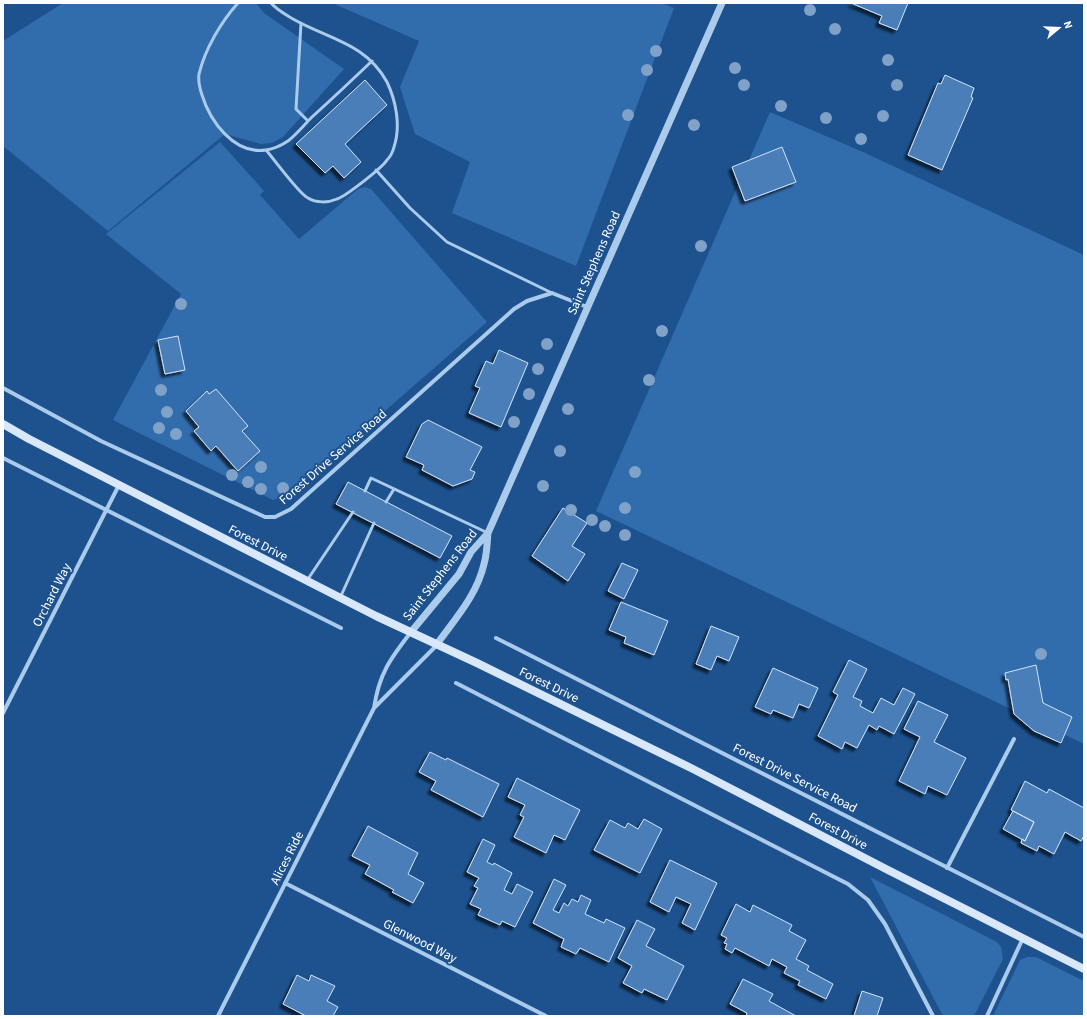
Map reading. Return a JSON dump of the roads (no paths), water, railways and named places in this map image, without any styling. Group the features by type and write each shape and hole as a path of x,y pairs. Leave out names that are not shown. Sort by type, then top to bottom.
{"main road":[{"name":"Forest Drive","path":"3,424 29,439 340,598 693,769 1084,969"}],"street":[{"name":"Saint Stephens Road","path":"437,644 467,604 477,585 484,564 488,533 722,3"},
{"path":"552,293 587,307"},
{"name":"Forest Drive Service Road","path":"3,388 101,441 265,517 275,517 291,509 514,309 527,301 552,293"},
{"path":"3,458 341,628"},
{"name":"Orchard Way","path":"3,713 119,485"},
{"name":"Saint Stephens Road","path":"411,632 459,574 471,552 488,533"},
{"name":"Alices Ride","path":"374,708 377,688 388,661 411,632"},
{"name":"Forest Drive Service Road","path":"496,638 1084,937"},
{"name":"Alices Ride","path":"218,1016 374,708 437,644"},
{"path":"456,683 848,884 868,900 884,924 932,1016"},
{"path":"947,868 1014,739"},
{"name":"Glenwood Way","path":"285,883 546,1016"},
{"path":"987,1016 1023,938"}],"lane":[{"path":"238,3 228,14 205,57 199,76 200,88 212,120 220,130 239,144 254,150 266,150 288,140 372,61"},
{"path":"266,150 307,198 317,202 328,202 338,199 387,160 394,147 398,129 394,99 380,70 363,52 301,23 276,8 271,3"},
{"path":"301,23 296,109 308,121"},
{"path":"376,170 410,208 447,242 552,293"},
{"path":"365,491 371,478 488,533"},
{"path":"386,502 394,489"},
{"path":"307,581 353,512"},
{"path":"340,598 374,523"}]}
